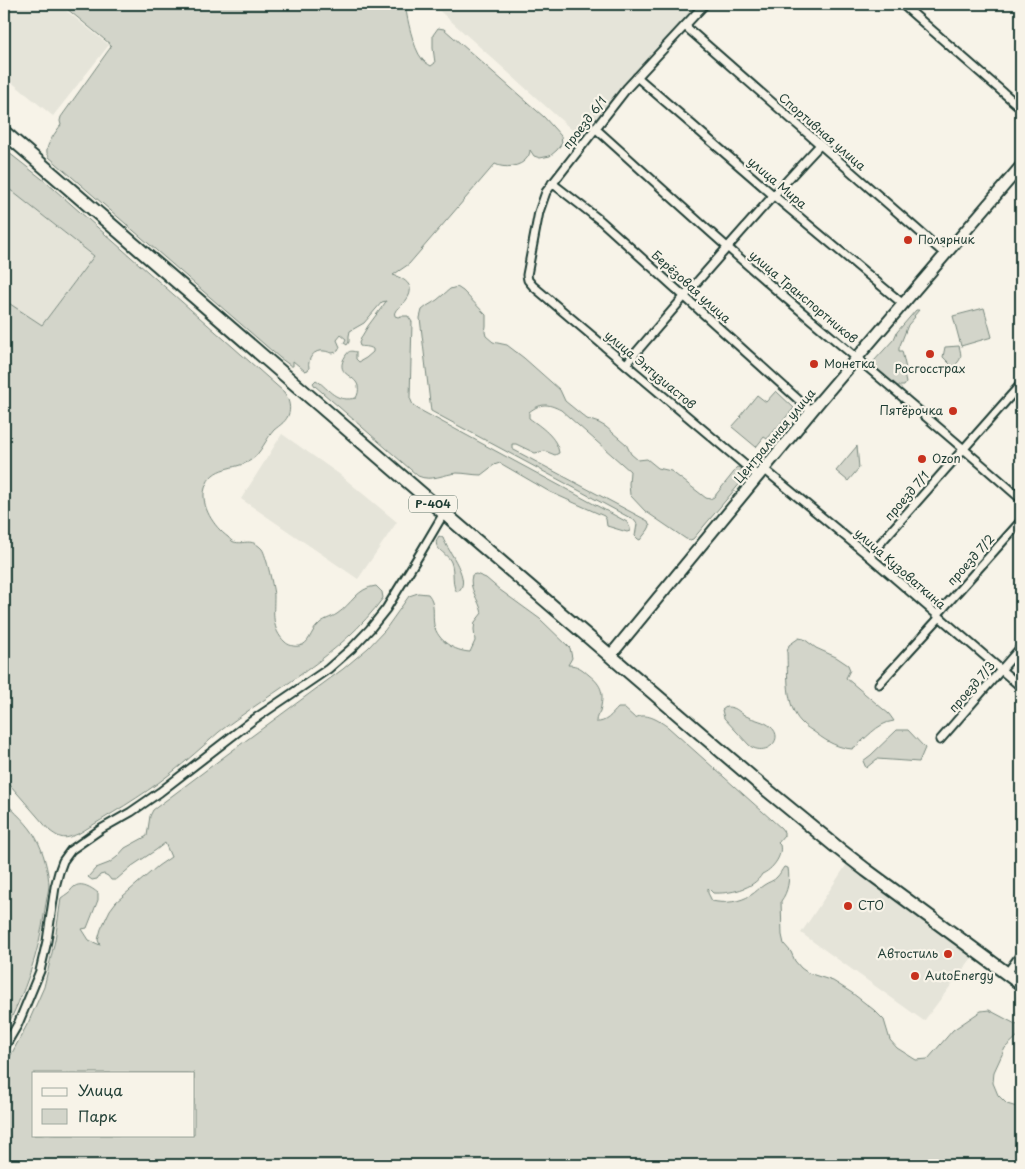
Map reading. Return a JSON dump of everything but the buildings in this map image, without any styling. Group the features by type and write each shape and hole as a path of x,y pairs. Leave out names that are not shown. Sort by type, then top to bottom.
{"highway":[{"name":"Р-404","path":"4,132 756,781 839,849 1021,984"}],"street":[{"name":"проезд 6/1","path":"528,280 527,275 539,212 543,198 552,183 614,103 705,4"},
{"path":"902,4 1021,108"},
{"name":"Спортивная улица","path":"685,26 945,254"},
{"name":"улица Мира","path":"637,78 903,304"},
{"name":"улица Транспортников","path":"595,128 807,317 964,448 1021,499"},
{"path":"626,364 773,195 820,145"},
{"name":"Центральная улица","path":"610,656 761,472 1021,166"},
{"name":"Берёзовая улица","path":"552,183 601,221 812,412"},
{"name":"улица Энтузиастов","path":"528,280 626,364 761,472"},
{"name":"проезд 7/1","path":"869,556 1021,384"},
{"name":"улица Кузоваткина","path":"761,472 869,556 1021,687"},
{"path":"4,1048 18,1024 40,971 47,941 55,887 63,861 71,850 160,792 253,720 328,669 352,648 386,609 444,513"},
{"name":"проезд 7/2","path":"879,684 1021,520"},
{"name":"проезд 7/3","path":"940,740 1021,647"},
{"path":"1007,974 1021,954"}],"shaded area":[{"path":"4,4 58,4 109,45 53,116 4,76"},
{"path":"432,4 698,4 581,138"},
{"path":"4,185 94,256 42,325 4,300"},
{"path":"282,434 339,474 397,522 358,579 241,499"},
{"path":"847,864 974,955 924,1021 801,933"}],"green space":[{"path":"61,4 405,4 413,40 425,62 431,66 435,63 433,35 438,28 444,29 544,117 561,136 562,143 557,150 550,156 540,158 534,156 530,150 528,156 521,163 512,166 499,166 495,164 409,264 393,275 407,282 410,290 407,299 396,309 395,316 408,316 412,322 410,398 413,405 418,409 627,522 630,531 627,532 607,526 604,516 550,492 500,463 494,465 481,475 457,473 433,478 418,476 313,383 316,380 339,398 356,398 358,386 343,370 343,362 346,355 352,351 356,352 356,359 359,362 373,352 373,349 360,346 359,343 368,326 386,301 382,302 364,323 350,331 347,345 344,343 346,339 341,335 337,340 340,347 338,351 333,353 320,351 314,353 310,358 308,370 305,371 293,361 293,366 291,366 49,157 47,153 48,146 61,125 61,117 111,47 110,44"},
{"path":"4,149 46,182 284,392 290,408 285,421 274,430 258,454 251,460 218,471 213,475 208,480 204,495 209,516 223,533 233,542 254,543 264,552 273,587 275,626 277,632 286,643 291,646 303,645 320,623 337,614 359,593 369,587 376,586 382,592 383,598 348,637 306,671 240,716 183,764 125,806 78,834 67,838 58,836 50,831 4,778 4,300 42,325 94,256 4,185"},
{"path":"457,287 486,315 486,336 493,342 507,345 524,358 560,390 565,401 587,419 606,427 626,444 631,454 638,460 647,459 658,468 671,471 706,498 710,499 714,497 735,469 737,467 740,468 743,472 742,481 693,539 686,539 645,511 630,495 630,471 561,410 544,405 529,412 529,418 552,437 559,453 555,455 545,451 535,453 516,444 512,444 512,449 648,521 650,526 640,540 635,536 637,524 634,520 431,411 420,318 422,310 450,289"},
{"path":"984,308 992,337 961,346 953,316"},
{"path":"916,310 919,310 908,325 899,348 899,351 902,351 906,369 904,374 906,383 904,386 897,386 874,366 874,361"},
{"path":"959,346 960,358 953,367 943,357 945,347"},
{"path":"776,391 794,408 767,439 764,437 756,447 732,427 757,395 766,402"},
{"path":"857,446 859,468 848,481 836,471"},
{"path":"439,536 443,538 461,574 463,581 457,592 454,586 451,562 436,544"},
{"path":"476,574 486,578 540,619 570,648 572,658 568,665 584,671 600,687 602,695 601,705 596,722 606,720 618,708 624,708 635,718 648,716 660,722 668,727 781,828 784,836 778,843 780,845 780,854 776,862 753,883 740,890 713,893 708,888 712,901 732,902 747,897 776,878 784,867 788,868 788,885 781,901 782,935 784,944 791,952 795,961 808,973 833,981 874,1010 884,1020 890,1040 897,1048 916,1060 928,1059 953,1030 981,1011 989,1010 1021,1027 1021,1035 1005,1048 994,1072 993,1083 998,1095 1007,1104 1017,1107 1021,1105 1021,1165 4,1165 4,1068 29,1021 44,987 55,940 61,898 77,885 90,887 98,893 98,900 87,928 82,929 89,940 100,945 98,940 101,929 116,902 171,857 165,843 132,866 116,880 111,880 104,874 92,880 88,877 96,868 109,863 125,848 147,836 150,816 153,810 343,669 368,648 385,630 409,596 418,593 428,594 433,605 434,625 439,636 458,650 470,652 475,641 475,622 482,613 471,585 472,575"},
{"path":"799,638 804,639 816,648 848,665 850,670 846,678 889,714 894,721 876,728 852,749 829,742 804,725 792,707 788,679 787,652 789,645"},
{"path":"726,707 735,709 746,716 769,725 775,732 775,742 761,750 749,745 724,718 722,710"},
{"path":"897,730 908,730 925,748 919,762 877,759 866,768 863,761"},
{"path":"4,801 36,838 45,861 49,886 35,957 25,988 4,1032"}],"place":[{"name":"Полярник","path":"908,240"},
{"name":"Росгосстрах","path":"930,354"},
{"name":"Монетка","path":"814,364"},
{"name":"Пятёрочка","path":"953,411"},
{"name":"Ozon","path":"922,459"},
{"name":"СТО","path":"848,906"},
{"name":"Автостиль","path":"948,954"},
{"name":"AutoEnergy","path":"915,976"}]}
